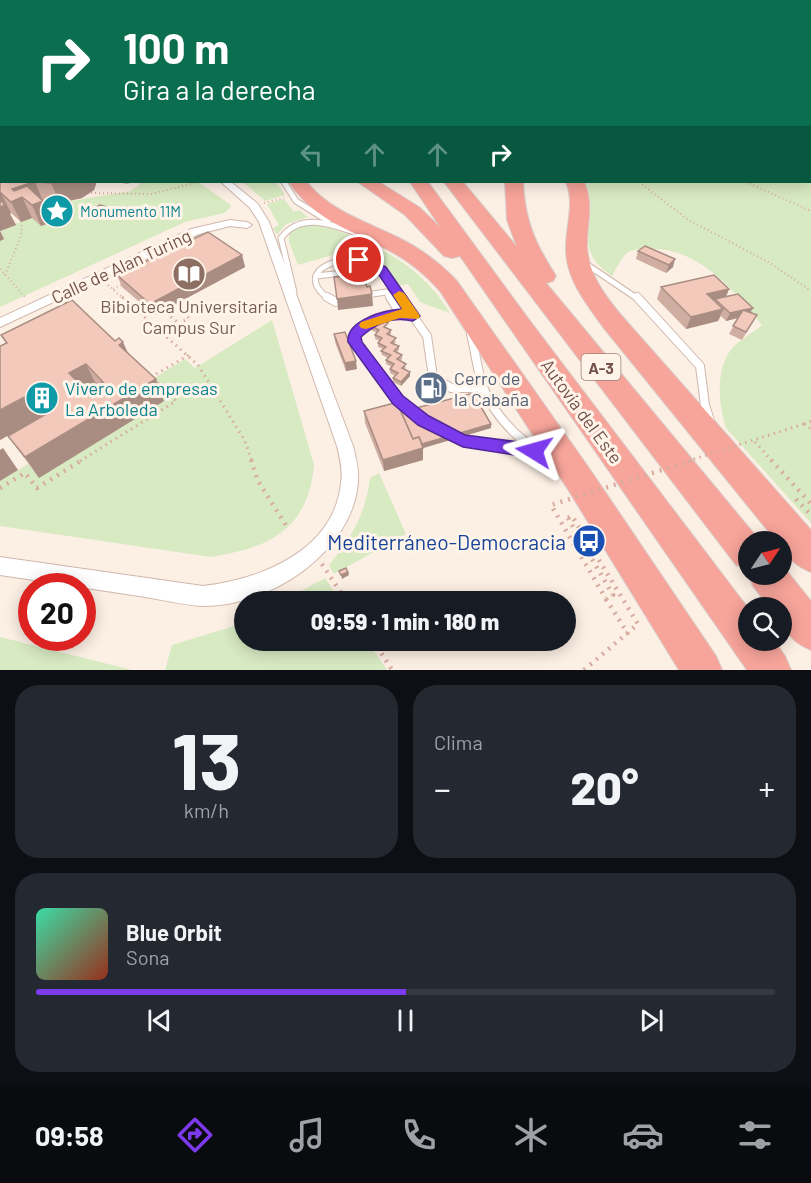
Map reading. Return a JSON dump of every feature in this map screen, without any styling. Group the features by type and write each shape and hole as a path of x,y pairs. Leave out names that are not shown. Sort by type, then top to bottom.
{"highway":[{"path":"369,183 412,211 446,243 484,292 521,327"},
{"name":"Autovía del Este","path":"420,183 521,327 738,625"},
{"name":"A-3","path":"454,183 738,540"},
{"path":"514,183 513,196 518,228 534,260 559,297 751,531"},
{"path":"575,183 581,200 576,235 577,258 589,290 612,321 811,556"},
{"path":"292,189 336,218 409,252 439,274 463,306 580,481 702,670"},
{"path":"792,579 811,603"},
{"path":"775,585 811,631"},
{"name":"Autovía del Este","path":"757,651 771,670"}],"street":[{"path":"0,566 203,596 229,594 256,587 289,571 324,540 343,508 350,487 350,467 342,436 259,213 243,195 227,183"},
{"name":"Calle de Alan Turing","path":"0,323 195,231 230,223 247,225"}],"lane":[{"path":"284,183 291,196 301,206 341,227"},
{"path":"300,324 290,268 281,238 291,228 304,222 325,222 409,252"},
{"path":"577,258 634,294 700,366 705,405 716,444"},
{"path":"316,276 329,264 359,260 367,261 382,269 427,336 430,367 434,377 451,388 483,388"},
{"path":"316,276 382,269"},
{"path":"316,276 318,288 323,296 336,302"},
{"path":"366,295 386,292 400,313"},
{"path":"463,306 483,388 505,425 534,451 556,462 580,481"},
{"path":"413,316 400,313 367,324 354,336 355,342 398,400 423,420"},
{"path":"443,431 463,441 534,451"}],"path":[{"path":"91,193 151,194 195,183"},
{"path":"640,183 687,219 770,263 811,291"},
{"path":"748,183 811,211"},
{"path":"260,204 292,189"},
{"path":"5,275 21,236 22,224"},
{"path":"0,269 26,297"},
{"path":"113,289 129,281 125,277"},
{"path":"108,285 198,365 245,441 258,481 289,530"},
{"path":"180,324 165,312 184,303 186,306"},
{"path":"163,333 189,318 174,305"},
{"path":"143,374 148,379 189,355"},
{"path":"0,488 25,473 37,488 176,401 152,377"},
{"path":"628,634 551,505 755,441 811,421"},
{"path":"804,424 811,429"},
{"path":"755,441 811,504"},
{"path":"584,670 638,624 572,516 568,518 613,595 606,598"},
{"path":"322,564 340,591"},
{"path":"380,651 392,670"}],"green space":[{"path":"142,183 199,183 231,205 224,213 185,222 0,307 0,241 4,239 0,231 60,203 130,191"},
{"path":"244,183 277,183 285,195 265,201"},
{"path":"585,183 811,183 811,523 726,428 720,400 720,379 725,359 737,344 762,325 727,285 699,263 684,255 667,250 632,250 623,258 612,276 599,265 591,254 588,243 589,195"},
{"path":"284,199 294,212 299,210 308,217 286,224 277,235 273,228 279,225 267,204"},
{"path":"308,225 348,234 400,261 412,269 432,289 450,313 420,302 408,284 399,286 387,268 353,249 298,265 289,242 289,233 296,228"},
{"path":"272,320 314,465 304,506 282,532 251,548 211,557 0,526 0,481 28,464 40,478 146,383 185,359 195,368"},
{"path":"379,473 406,534 334,574 329,565 356,525 365,503 370,478"},
{"path":"325,578 333,591 301,591"},
{"path":"234,626 234,651 374,651 387,670 165,670 172,645"},
{"path":"0,637 18,642 18,651 56,651 132,670 0,670"}],"building":[{"path":"0,183 30,183 12,189 14,191 27,186 43,201 32,205 22,197 11,202 0,193"},
{"path":"100,205 107,207 100,212 93,209"},
{"name":"Bibioteca Universitaria Campus Sur","path":"208,232 242,255 150,304 117,275"},
{"path":"645,246 675,259 669,265 638,251"},
{"path":"363,274 372,294 337,299 334,277"},
{"path":"714,275 729,289 707,294 723,309 691,317 661,287"},
{"path":"738,294 753,308 730,313 715,299"},
{"name":"Vivero de empresas La Arboleda","path":"72,300 115,341 119,338 123,342 119,345 156,379 25,457 8,436 48,413 32,393 0,410 0,346 7,343 1,335","holes":["86,364 103,382 86,391 69,373"]},
{"path":"743,310 757,315 746,332 733,326"},
{"path":"379,319 388,323 384,327 391,330 387,334 396,338 391,343 399,346 394,351 402,355 397,359 406,364 402,368 410,372 401,382 393,378 398,373 390,369 394,364 386,360 391,355 381,351 386,347 378,343 382,338 375,335 379,330 371,326"},
{"path":"345,332 356,361 345,363 334,334"},
{"path":"473,393 491,424 422,444 419,437 413,439 401,412"},
{"path":"402,401 403,404 398,405 413,439 419,437 423,448 383,460 364,411"},
{"path":"346,568 348,572 341,575 339,571"}],"slow traffic":[{"path":"366,325 400,313 413,316 399,295"}],"place":[{"name":"Monumento 11M","path":"57,211"},
{"name":"Bibioteca Universitaria Campus Sur","path":"189,274"},
{"name":"Cerro de la Cabaña","path":"431,388"},
{"name":"Vivero de empresas La Arboleda","path":"42,398"},
{"name":"Mediterráneo-Democracia","path":"589,541"}],"route":[{"path":"359,260 375,264 382,269 413,316 400,313 381,318 367,324 354,336 355,342 398,400 423,420 463,441 534,451"}]}
